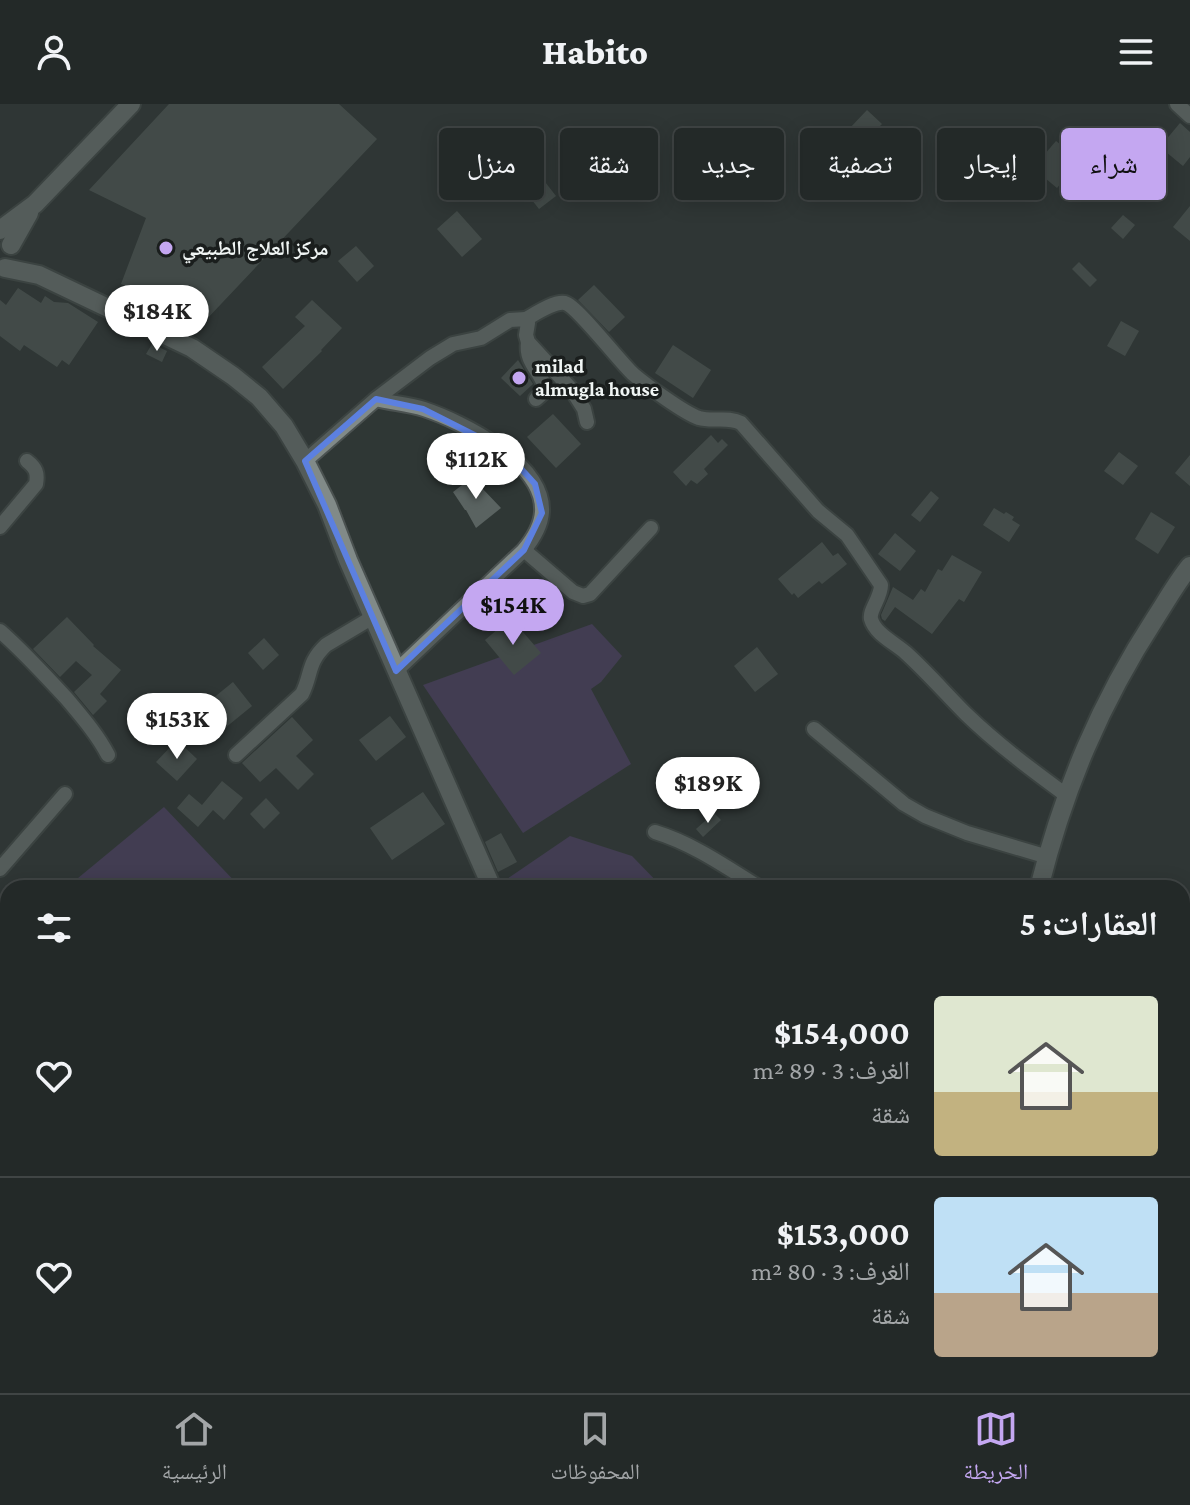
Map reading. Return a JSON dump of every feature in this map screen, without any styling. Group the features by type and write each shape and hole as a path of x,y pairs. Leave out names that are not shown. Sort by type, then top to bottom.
{"street":[{"path":"6,240 35,204 131,104"},
{"path":"1177,104 1190,116"},
{"path":"2,269 11,260 6,240"},
{"path":"6,240 39,275"},
{"path":"2,269 39,275 192,348 259,397 284,426 327,505 348,560 488,880"},
{"path":"305,461 376,399 453,344 481,338 510,320 526,319 562,303 568,305 633,373 657,392 701,419 729,419 741,423 818,511 847,535 881,585 881,595 871,612 871,621 880,633 905,652 968,716 1031,770 1066,795"},
{"path":"526,319 526,353 543,379 546,390 536,399"},
{"path":"528,342 572,390 584,409 587,422"},
{"path":"376,399 423,409 483,435 520,465 535,484 542,501 540,523 524,550 396,671"},
{"path":"0,527 36,484 35,468 27,461"},
{"path":"524,550 573,592 586,596 651,528"},
{"path":"1041,880 1066,795 1093,731 1135,649 1190,566"},
{"path":"236,755 302,694 311,665 320,651 373,617"},
{"path":"0,631 37,665 90,726 108,755"},
{"path":"814,729 904,804 925,816 967,833 1048,857"},
{"path":"0,869 65,794"},
{"path":"655,832 675,838 747,880"}],"highlighted area":[{"path":"376,399 423,409 504,450 535,484 542,513 524,550 396,671 305,461"}],"shaded area":[{"path":"592,624 622,656 601,682 591,689 631,764 523,833 423,685"},
{"path":"164,807 233,880 76,880"},
{"path":"570,836 632,856 655,880 507,880"}],"building":[{"path":"169,104 339,104 377,139 204,322 121,284 146,218 89,190"},
{"path":"867,110 882,124 878,128 850,128"},
{"path":"1180,123 1190,132 1190,157 1183,166 1166,152 1166,140"},
{"path":"1056,141 1061,145 1061,183 1057,188 1045,178 1045,154"},
{"path":"544,181 556,196 539,209 532,200 544,200"},
{"path":"1190,206 1190,241 1173,227"},
{"path":"457,211 482,239 462,257 437,229"},
{"path":"1123,215 1135,225 1123,239 1111,228"},
{"path":"356,246 374,266 357,282 338,261"},
{"path":"1079,262 1097,280 1090,287 1072,269"},
{"path":"594,285 625,317 609,332 578,300"},
{"path":"18,288 41,303 45,296 54,302 68,303 98,322 69,365 62,360 57,367 24,345 20,351 0,336 0,300 6,305"},
{"path":"312,300 342,328 283,389 262,367 305,326 295,317"},
{"path":"1121,321 1139,331 1125,356 1107,346"},
{"path":"152,344 167,351 162,362 146,354"},
{"path":"673,345 711,370 693,398 655,373"},
{"name":"milad almugla house","path":"518,360 533,384 520,396 501,378"},
{"path":"553,414 581,444 556,468 527,437"},
{"path":"711,435 718,443 722,439 728,445 704,469 708,474 697,484 691,480 686,486 673,472"},
{"path":"1119,452 1138,466 1123,485 1104,471"},
{"path":"1190,455 1190,486 1175,473"},
{"path":"475,475 481,487 501,508 476,528 453,492"},
{"path":"931,491 939,498 920,522 911,515"},
{"path":"994,508 1014,517 1012,520 1020,525 1009,542 983,525"},
{"path":"1151,512 1175,527 1158,554 1135,539"},
{"path":"895,533 916,551 900,571 878,554"},
{"path":"822,542 833,556 838,553 847,564 798,598 778,579"},
{"path":"952,555 982,572 964,602 959,599 932,634 895,607 885,621 882,619 893,587 913,600 921,589 925,592 938,569 942,571"},
{"path":"67,617 93,646 121,670 100,694 107,701 93,715 74,692 92,675 76,661 60,677 33,649"},
{"path":"511,618 541,653 514,675 485,640"},
{"path":"264,638 279,655 263,670 248,653"},
{"path":"757,647 778,674 755,692 734,666"},
{"path":"233,682 252,706 214,737 195,713"},
{"path":"390,716 406,737 376,761 359,740"},
{"path":"292,717 313,740 296,756 314,774 298,790 276,768 260,782 242,763"},
{"path":"177,740 197,759 177,781 156,762"},
{"path":"222,781 243,798 224,820 213,810 198,827 177,808 189,794 202,805"},
{"path":"423,792 445,824 392,860 370,828"},
{"path":"266,798 280,813 264,829 250,814"},
{"path":"714,813 721,820 703,837 696,829"},
{"path":"501,833 517,862 498,872 485,842"}],"place":[{"name":"مركز العلاج الطبيعي","path":"166,248"},
{"name":"milad almugla house","path":"519,378"}]}
